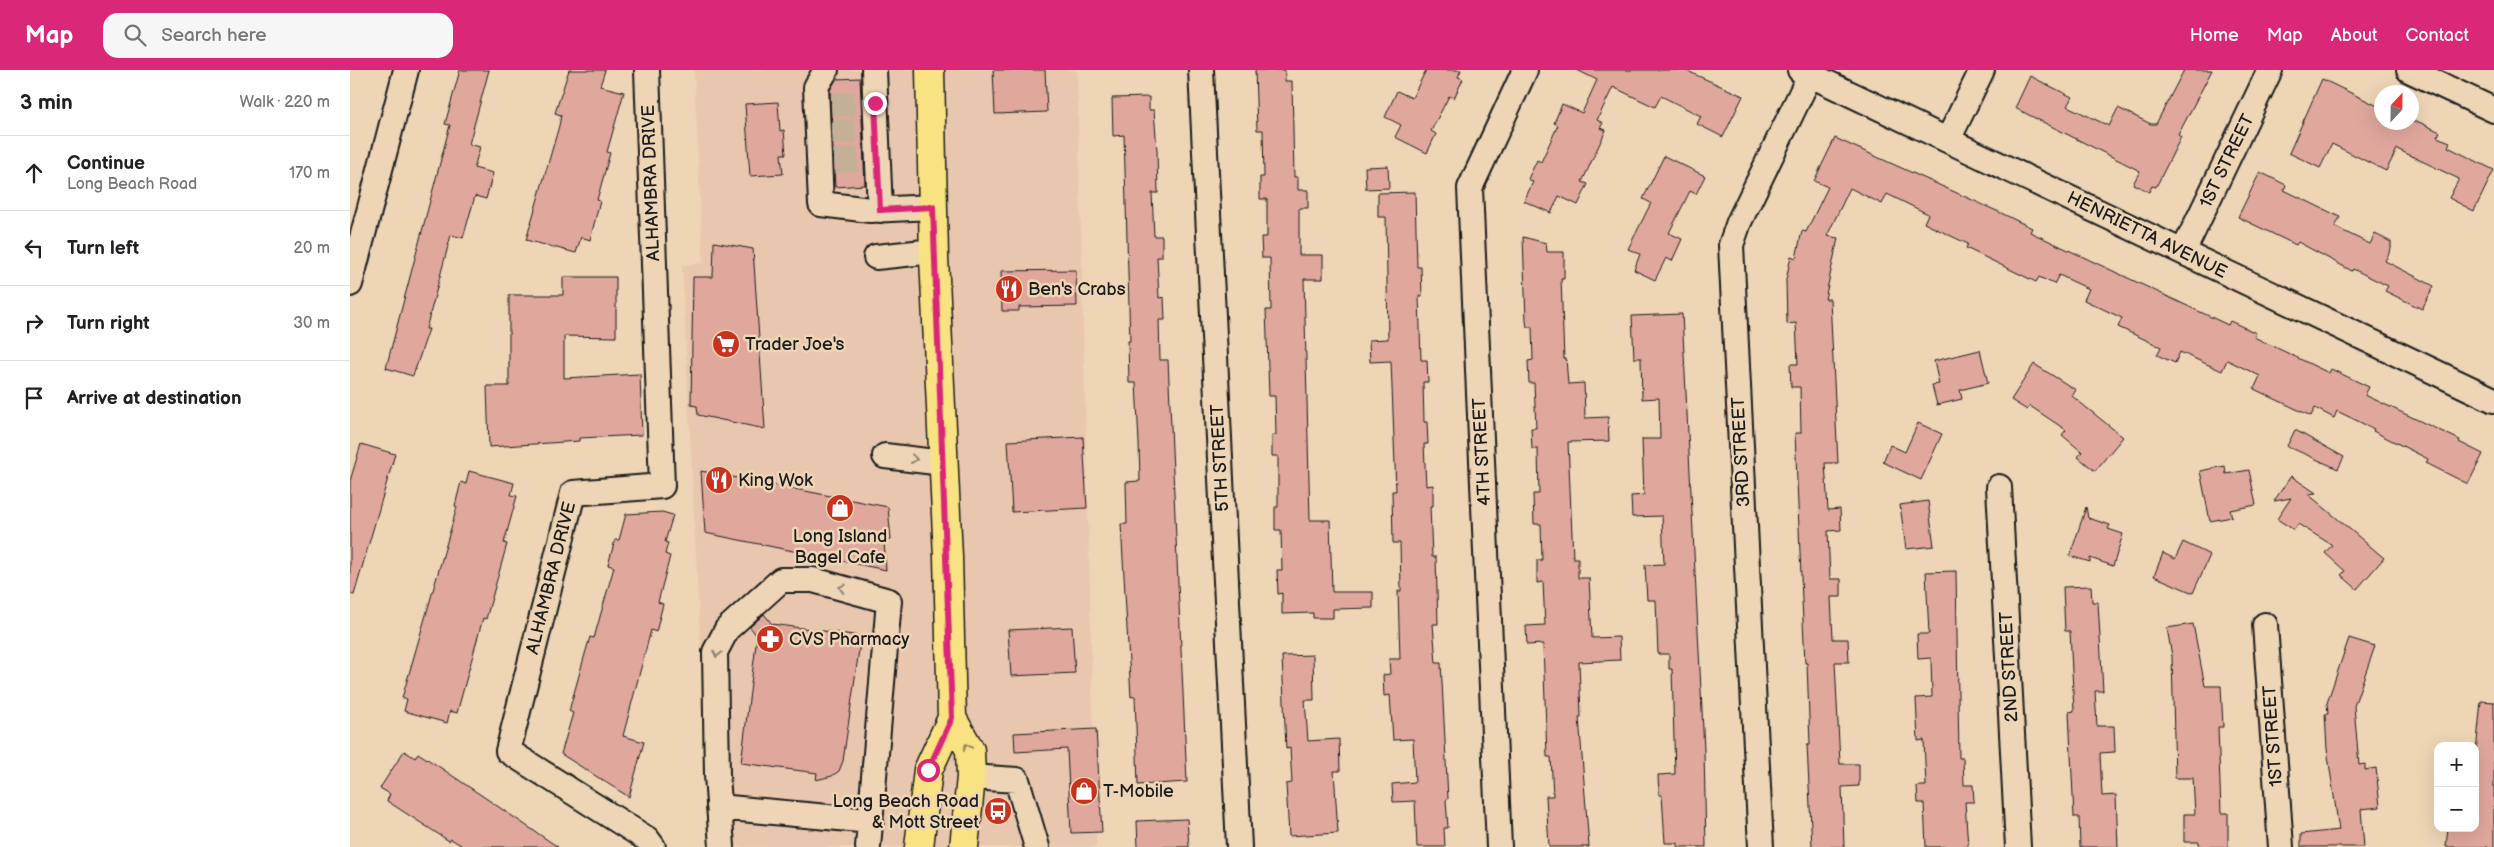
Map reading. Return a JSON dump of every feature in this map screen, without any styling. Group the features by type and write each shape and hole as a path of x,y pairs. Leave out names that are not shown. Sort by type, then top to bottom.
{"main road":[{"path":"919,847 928,770 952,718 934,251 930,70"},
{"path":"952,718 970,750 971,777 964,847"}],"street":[{"path":"351,278 406,70"},
{"name":"ALHAMBRA DRIVE","path":"647,70 662,486 573,493 508,751 647,839 653,847"},
{"path":"826,70 816,87 824,105 827,161 822,204 880,210 933,207"},
{"path":"874,70 868,104 869,131 871,159 880,210"},
{"name":"5TH STREET","path":"1201,70 1239,847"},
{"name":"4TH STREET","path":"1499,847 1470,188 1525,70"},
{"path":"1948,140 1982,70"},
{"name":"1ST STREET","path":"2183,252 2270,70"},
{"path":"2409,70 2494,110"},
{"name":"HENRIETTA AVENUE","path":"1805,72 2494,400"},
{"name":"3RD STREET","path":"1761,847 1731,245 1739,222 1805,72"},
{"path":"876,257 934,251"},
{"path":"885,456 943,463"},
{"name":"2ND STREET","path":"1999,487 2018,847"},
{"path":"722,847 719,806 715,652 728,629 781,580 813,580 889,602 868,847"},
{"name":"1ST STREET","path":"2265,625 2281,847"},
{"path":"971,777 1017,780 1037,847"},
{"path":"719,806 871,821"}],"shaded area":[{"path":"694,70 1077,70 1096,847 710,847 682,265 703,263"}],"building":[{"path":"460,70 489,70 469,144 480,147 474,168 493,173 486,199 475,196 463,238 451,235 426,329 429,329 413,376 386,368 450,125 445,124"},
{"path":"569,70 605,70 600,86 624,92 607,152 610,153 597,200 600,201 590,240 581,237 576,253 526,240 559,126 561,115 555,113"},
{"path":"993,70 1045,70 1047,112 995,114"},
{"path":"1255,70 1285,70 1285,81 1292,81 1294,177 1298,177 1298,190 1308,190 1308,208 1299,208 1299,255 1323,255 1323,279 1304,279 1310,520 1330,520 1332,592 1373,592 1373,608 1333,609 1333,618 1313,618 1313,613 1282,614 1282,593 1278,594 1277,570 1282,570 1281,530 1275,530 1275,507 1278,507 1278,456 1272,456 1272,435 1276,435 1275,396 1269,396 1266,310 1271,310 1270,258 1262,258 1261,237 1267,237 1267,199 1260,199 1260,177 1264,177 1263,130 1257,130"},
{"path":"1426,70 1461,70 1458,77 1463,79 1454,98 1449,96 1431,131 1436,134 1427,153 1395,137 1401,125 1385,117 1397,91 1412,98"},
{"path":"1577,70 1685,70 1743,96 1723,137 1697,124 1701,116 1661,96 1655,107 1613,87 1597,120 1603,123 1600,128 1606,130 1582,182 1588,184 1578,205 1559,196 1551,213 1524,201 1533,182 1528,179 1537,160 1541,162 1558,125 1554,123 1562,104 1582,113 1597,80"},
{"path":"2184,70 2212,70 2178,135 2181,137 2156,187 2152,186 2149,192 2133,184 2140,171 2015,108 2030,76 2072,97 2067,106 2109,126 2118,108 2151,124 2156,124"},
{"path":"860,78 865,185 835,187 830,90 836,79"},
{"path":"2322,79 2374,104 2374,130 2419,130 2419,122 2440,132 2437,137 2450,142 2448,147 2494,170 2474,211 2449,198 2459,179 2397,149 2386,171 2332,144 2320,168 2289,153"},
{"path":"1149,97 1149,110 1154,110 1157,150 1158,193 1152,193 1154,236 1162,236 1162,257 1157,257 1159,298 1164,297 1165,320 1159,320 1160,360 1168,360 1187,782 1138,785 1135,696 1131,697 1121,524 1127,524 1126,482 1140,481 1139,443 1136,383 1129,383 1128,341 1130,341 1124,135 1113,136 1112,98"},
{"path":"778,102 780,131 784,130 786,154 781,154 783,174 750,176 745,104"},
{"path":"1835,138 1999,212 2032,228 2030,232 2228,325 2230,321 2256,333 2254,337 2329,373 2331,369 2369,387 2365,395 2460,440 2459,442 2483,454 2468,484 2426,463 2428,459 2337,411 2334,418 2315,408 2311,416 2254,389 2260,376 2227,360 2222,371 2180,352 2175,363 2157,355 2161,347 2118,327 2122,318 2084,300 2089,289 2059,275 2054,284 2039,277 2036,282 1966,248 1968,244 1924,223 1928,214 1887,194 1882,204 1850,188 1827,236 1838,238 1825,299 1830,299 1838,463 1825,463 1828,510 1840,509 1841,530 1828,531 1830,579 1841,579 1841,597 1831,597 1833,639 1848,639 1849,662 1835,662 1840,764 1859,764 1859,786 1842,787 1844,847 1812,847 1807,745 1810,745 1807,663 1805,663 1795,433 1801,433 1800,387 1791,387 1790,364 1798,364 1796,323 1787,324 1786,280 1791,256 1796,258 1802,231 1806,232 1828,187 1814,181"},
{"path":"1664,156 1705,176 1696,194 1690,191 1669,233 1682,239 1672,261 1666,258 1655,280 1634,270 1640,254 1628,249 1651,203 1643,199"},
{"path":"1388,166 1389,188 1366,189 1365,167"},
{"path":"2260,172 2286,185 2284,190 2340,217 2335,227 2370,244 2375,234 2391,242 2391,249 2385,261 2434,286 2422,309 2385,291 2388,286 2353,269 2352,271 2298,242 2296,245 2238,217"},
{"path":"1415,192 1417,267 1421,267 1422,296 1419,296 1421,360 1427,360 1428,382 1423,382 1424,422 1427,422 1428,444 1424,444 1426,486 1433,485 1433,506 1430,506 1432,557 1436,557 1438,624 1433,624 1436,663 1441,663 1448,799 1446,800 1448,828 1444,828 1445,847 1417,847 1415,801 1393,802 1392,784 1415,782 1413,739 1393,740 1390,695 1384,696 1383,675 1390,674 1389,659 1400,659 1398,591 1401,591 1400,543 1393,543 1392,491 1396,491 1391,361 1370,362 1369,340 1388,339 1386,217 1378,217 1378,193"},
{"path":"1523,237 1546,243 1547,252 1564,252 1564,279 1561,279 1564,359 1566,359 1568,384 1584,383 1585,418 1608,417 1609,441 1568,442 1573,558 1578,558 1578,578 1589,578 1592,638 1619,637 1620,660 1579,662 1581,717 1579,717 1589,847 1549,847 1546,796 1553,796 1551,757 1547,757 1543,644 1527,645 1526,626 1545,625 1543,582 1537,583 1537,560 1542,560 1541,524 1534,524 1533,494 1539,494 1538,449 1532,449 1531,428 1536,428 1534,383 1529,383 1528,361 1533,360 1532,327 1527,327 1526,321"},
{"name":"Trader Joe's","path":"714,242 753,249 765,429 698,415 697,406 691,405 693,277 713,277"},
{"path":"1076,270 1077,306 1019,307 1019,311 1002,311 1001,271"},
{"path":"563,277 616,277 616,337 564,336 564,378 640,374 642,435 579,438 579,441 489,447 487,386 509,386 509,295 563,295"},
{"path":"1682,314 1704,750 1706,847 1678,847 1678,843 1665,843 1662,795 1659,795 1658,775 1675,774 1672,669 1669,669 1669,654 1658,654 1656,600 1647,600 1645,565 1664,564 1662,516 1632,517 1631,496 1644,495 1642,439 1660,439 1659,398 1642,399 1641,358 1634,358 1632,316"},
{"path":"1980,350 1988,383 1960,390 1962,399 1937,405 1932,385 1939,384 1934,361"},
{"path":"2034,364 2076,390 2072,396 2123,437 2095,471 2078,457 2082,452 2062,435 2066,430 2030,406 2027,410 2011,400"},
{"path":"1918,423 1942,434 1921,480 1883,462 1890,445 1905,452"},
{"path":"2295,430 2344,457 2338,469 2287,446"},
{"path":"1083,437 1087,508 1012,512 1008,441"},
{"path":"361,444 395,454 354,595 350,594 350,481"},
{"path":"2225,466 2226,474 2249,470 2256,505 2230,510 2232,517 2210,521 2200,471"},
{"path":"469,471 514,483 511,495 517,496 504,543 507,544 486,619 483,618 457,713 450,711 447,723 404,711 407,699 402,698 457,507 455,506 461,482 466,484"},
{"path":"701,471 888,507 891,540 884,541 886,570 705,533"},
{"path":"2291,476 2316,493 2308,494 2384,558 2357,589 2341,575 2345,571 2325,553 2332,545 2298,524 2294,530 2277,519 2291,498 2274,501"},
{"path":"1928,501 1934,546 1906,549 1900,505"},
{"path":"2086,507 2088,518 2110,525 2108,529 2123,534 2113,566 2090,558 2090,562 2070,556"},
{"path":"662,512 673,515 665,542 668,543 665,554 670,556 658,602 663,604 656,632 651,630 623,736 644,742 629,797 561,754 573,713 569,711 585,654 590,637 594,638 614,567 608,565 615,540 619,540 626,514"},
{"path":"2183,542 2210,555 2193,593 2154,576 2163,553 2175,559"},
{"path":"1956,571 1959,758 1963,758 1964,785 1973,785 1974,802 1965,802 1968,847 1926,847 1924,803 1918,803 1917,786 1926,786 1924,740 1918,741 1916,698 1932,697 1931,658 1918,659 1917,634 1929,634 1926,572"},
{"path":"2091,586 2092,602 2098,602 2103,691 2095,691 2097,726 2114,726 2115,752 2100,753 2102,796 2116,795 2118,847 2080,847 2079,817 2074,817 2069,712 2074,711 2070,631 2065,631 2063,587"},
{"name":"CVS Pharmacy","path":"764,614 772,624 861,636 843,761 839,771 832,776 816,780 817,773 741,763 757,636 750,627"},
{"path":"2193,624 2205,686 2221,686 2223,727 2218,727 2221,813 2228,813 2228,847 2199,847 2199,842 2184,842 2184,814 2195,814 2193,778 2175,778 2172,656 2167,628"},
{"path":"1072,627 1075,673 1011,676 1008,630"},
{"path":"2349,638 2375,646 2354,706 2359,765 2365,764 2365,770 2376,768 2380,807 2361,809 2364,847 2301,847 2301,834 2339,830 2327,749 2325,714 2328,714 2327,703"},
{"path":"1313,655 1314,700 1305,700 1308,741 1339,739 1340,771 1334,771 1338,833 1289,836 1286,784 1292,783 1290,748 1286,749 1282,656"},
{"path":"2481,701 2494,702 2494,847 2446,847 2448,832 2479,832 2479,742 2477,742"},
{"name":"T-Mobile","path":"1096,729 1102,832 1071,833 1067,749 1015,752 1014,733"},
{"path":"404,751 415,758 418,753 558,847 464,847 451,839 449,841 387,801 390,794 380,788"},
{"path":"1187,819 1189,847 1138,847 1137,821"}],"tunnel":[{"path":"831,105 861,104"},
{"path":"832,132 863,131"},
{"path":"834,161 864,159"}],"place":[{"name":"Ben's Crabs","path":"1009,289"},
{"name":"Trader Joe's","path":"726,344"},
{"name":"King Wok","path":"719,480"},
{"name":"Long Island Bagel Cafe","path":"840,508"},
{"name":"CVS Pharmacy","path":"770,639"},
{"name":"T-Mobile","path":"1084,791"},
{"name":"Long Beach Road & Mott Street","path":"998,811"}],"route":[{"path":"875,103 880,210 933,207 948,557 952,718 928,770"}]}
